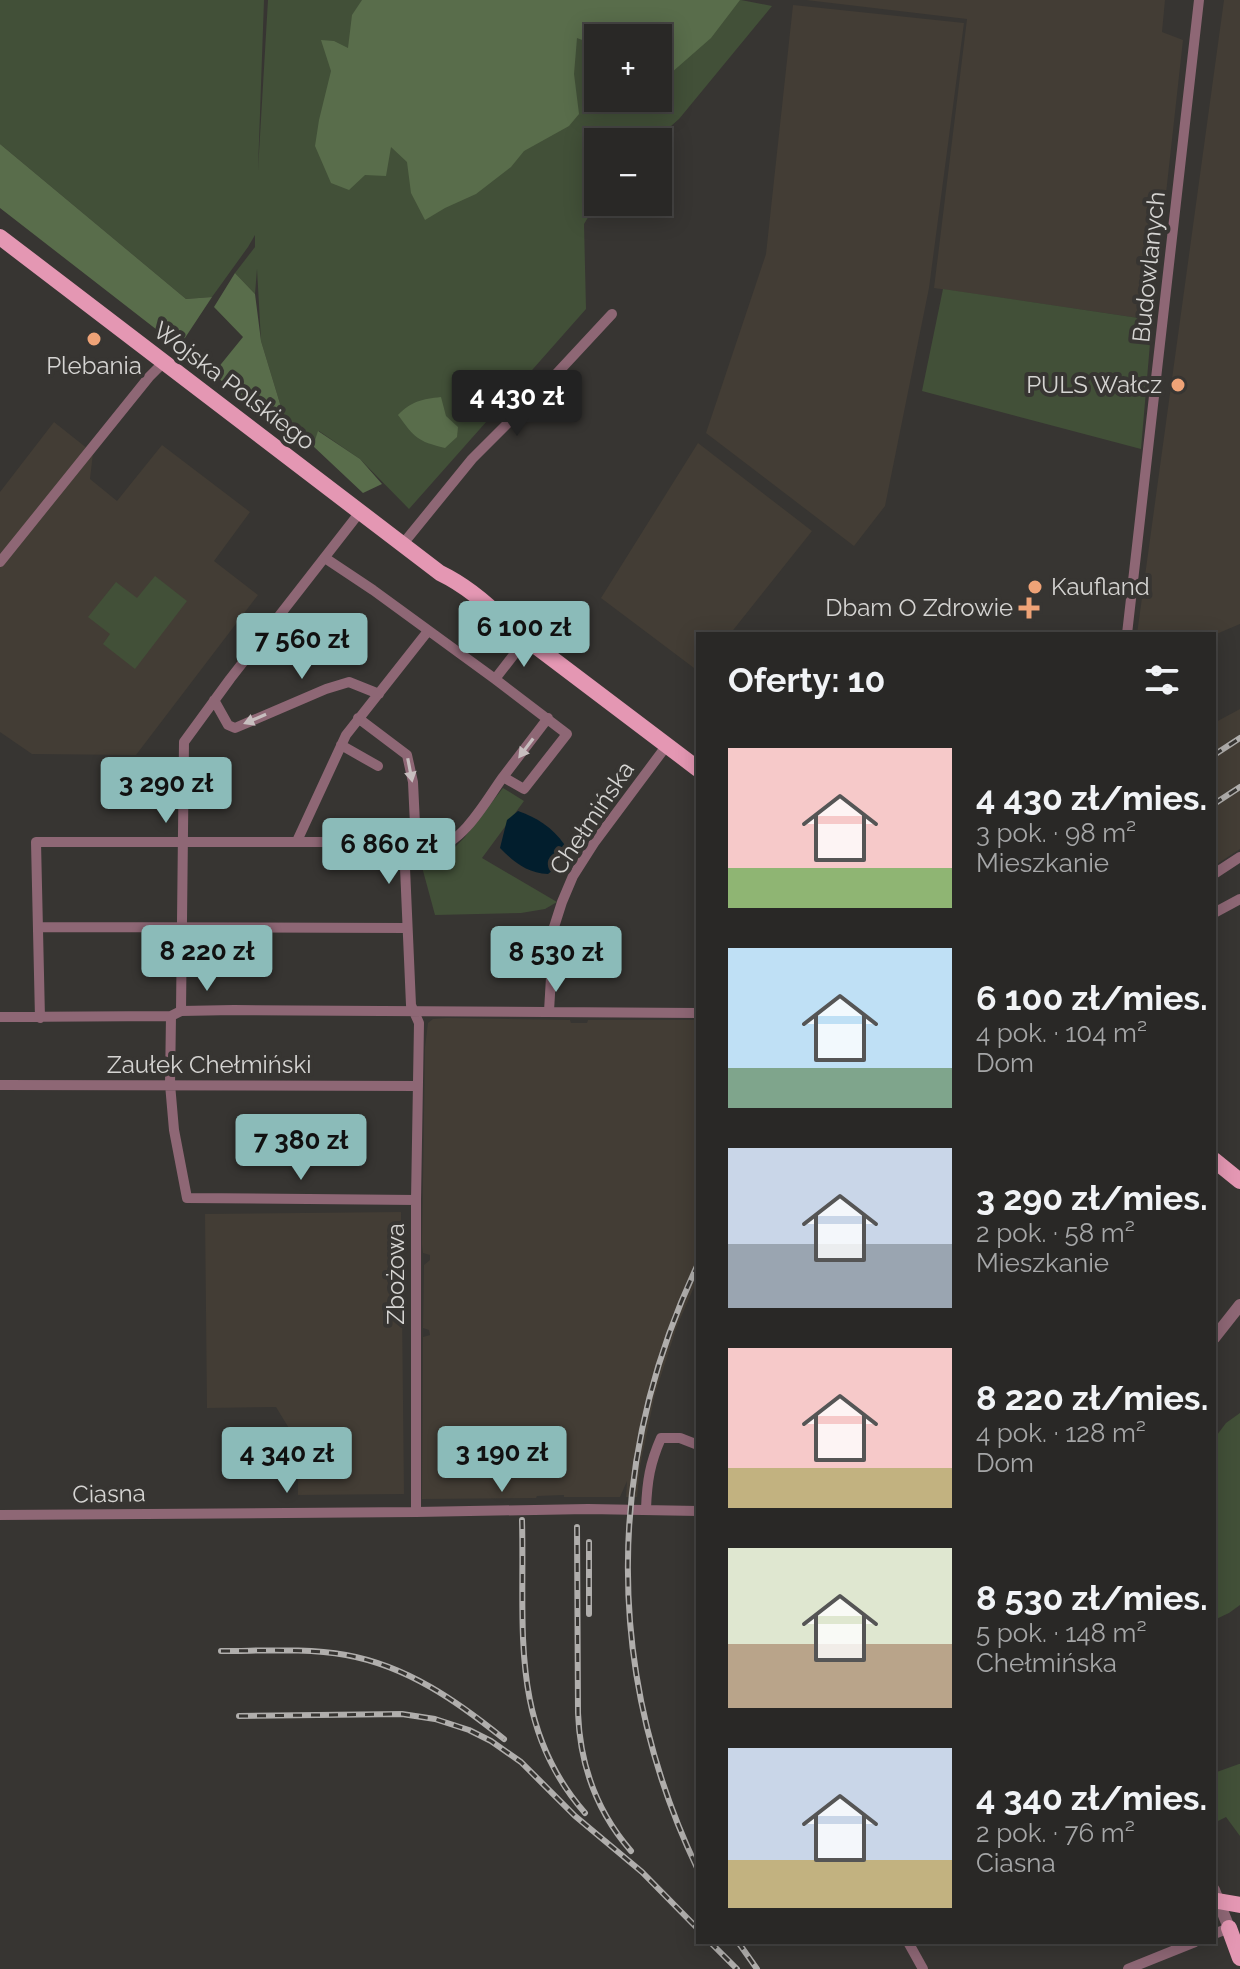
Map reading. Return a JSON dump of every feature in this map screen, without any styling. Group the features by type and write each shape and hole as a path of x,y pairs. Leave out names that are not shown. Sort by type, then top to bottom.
{"main road":[{"name":"Wojska Polskiego","path":"0,237 402,545 440,573 469,589 492,607 509,626 696,767"},
{"path":"1216,1162 1240,1181"},
{"path":"1216,1896 1240,1905"},
{"path":"1240,1912 1228,1929 1240,1958"}],"street":[{"name":"Budowlanych","path":"1127,632 1199,0"},
{"path":"402,545 472,459 612,314"},
{"path":"0,562 164,362"},
{"path":"360,512 184,742 183,927 170,1084 174,1130 187,1198 416,1200"},
{"path":"325,558 567,734 524,789 503,777"},
{"path":"297,841 341,745 358,718 428,631"},
{"path":"495,679 526,639"},
{"path":"214,700 228,725 235,728 349,682 379,694"},
{"name":"Zbożowa","path":"358,718 407,755 413,782 407,928 411,1005 419,1023 416,1512"},
{"path":"40,1018 36,842 390,842 433,848 458,837 548,718"},
{"path":"341,745 378,766"},
{"name":"Chełmińska","path":"549,1011 554,927 573,876 667,745"},
{"path":"1216,873 1240,857"},
{"path":"1216,912 1240,900"},
{"path":"39,927 407,928"},
{"name":"Zaułek Chełmiński","path":"0,1017 234,1010 414,1012"},
{"path":"414,1012 696,1013"},
{"name":"Zaułek Chełmiński","path":"0,1085 418,1086"},
{"path":"1216,1335 1240,1305"},
{"path":"646,1509 651,1463 661,1438 680,1438 696,1444"},
{"name":"Ciasna","path":"0,1515 696,1511"},
{"path":"1216,1896 1228,1929"},
{"path":"909,1944 923,1969"},
{"path":"1128,1969 1190,1944"}],"shaded area":[{"path":"806,0 1165,0 1162,32 1183,40 1152,320 934,288 967,19"},
{"path":"1224,0 1240,0 1240,624 1216,634 1137,632"},
{"path":"793,5 964,23 929,288 885,506 854,546 706,433 766,254"},
{"path":"54,422 93,453 90,479 117,501 162,445 250,512 214,561 258,595 136,755 32,754 0,732 0,492"},
{"path":"698,443 812,531 732,632 696,632 696,669 601,598"},
{"path":"1240,709 1240,849 1216,865 1216,722"},
{"path":"433,1019 570,1020 571,1023 587,1023 588,1020 696,1020 696,1283 677,1326 655,1394 637,1497 626,1497 627,1481 620,1497 564,1495 422,1499 423,1337 430,1335 429,1330 423,1328 424,1265 430,1260 430,1255 423,1253 422,1244 425,1047 428,1023"},
{"path":"401,1212 404,1494 298,1495 298,1443 276,1407 207,1408 205,1214"}],"green space":[{"path":"0,0 264,0 258,170 268,0 741,0 772,6 669,128 584,128 584,216 589,216 584,224 586,309 409,509 360,459 319,431 313,446 290,428 282,429 281,407 261,341 257,269 255,294 235,273 255,247 255,235 212,297 186,299 0,144"},
{"path":"362,0 740,0 711,38 672,72 672,24 584,24 584,41 577,38 574,74 579,114 569,126 524,151 511,167 476,194 425,220 411,193 407,162 391,147 386,176 365,175 349,190 331,183 315,146 331,71 321,40 334,41 348,48 352,15"},
{"path":"0,144 186,299 212,297 179,347 0,208"},
{"path":"235,273 255,294 261,341 281,407 282,429 213,374 243,337 214,307"},
{"path":"943,289 1152,320 1141,449 922,391"},
{"path":"441,397 446,416 458,427 457,437 445,448 417,438 398,415 418,402"},
{"path":"318,431 360,459 382,484 363,493 313,446"},
{"path":"155,576 187,601 135,669 103,644 110,634 88,617 116,582 137,598"},
{"path":"503,788 524,801 482,858 557,902 545,909 521,913 435,915 422,867 454,848"},
{"path":"1240,1413 1240,1605 1216,1619 1216,1436 1226,1423"},
{"path":"1240,1764 1240,1836 1226,1817 1216,1822 1216,1772"}],"water":[{"path":"518,811 544,824 564,844 557,865 548,874 521,866 500,848 507,820"}],"railway":[{"path":"1216,754 1240,738"},
{"path":"1216,803 1240,787"},
{"path":"696,1269 667,1339 646,1414 632,1490 628,1567 632,1644 645,1720 667,1795 696,1865"},
{"path":"522,1520 523,1637 532,1710 543,1745 560,1780 585,1813"},
{"path":"577,1527 578,1713 582,1751 600,1804 631,1851"},
{"path":"589,1542 589,1614"},
{"path":"221,1651 315,1651 368,1660 430,1687 504,1739"},
{"path":"239,1716 402,1714 435,1719 469,1730 521,1762 575,1816 642,1872 696,1927"},
{"path":"712,1944 737,1969"},
{"path":"739,1944 757,1969"}],"place":[{"name":"Plebania","path":"94,339"},
{"name":"PULS Wałcz","path":"1178,385"},
{"name":"Kaufland","path":"1035,587"},
{"name":"Dbam O Zdrowie","path":"1029,608"}]}
